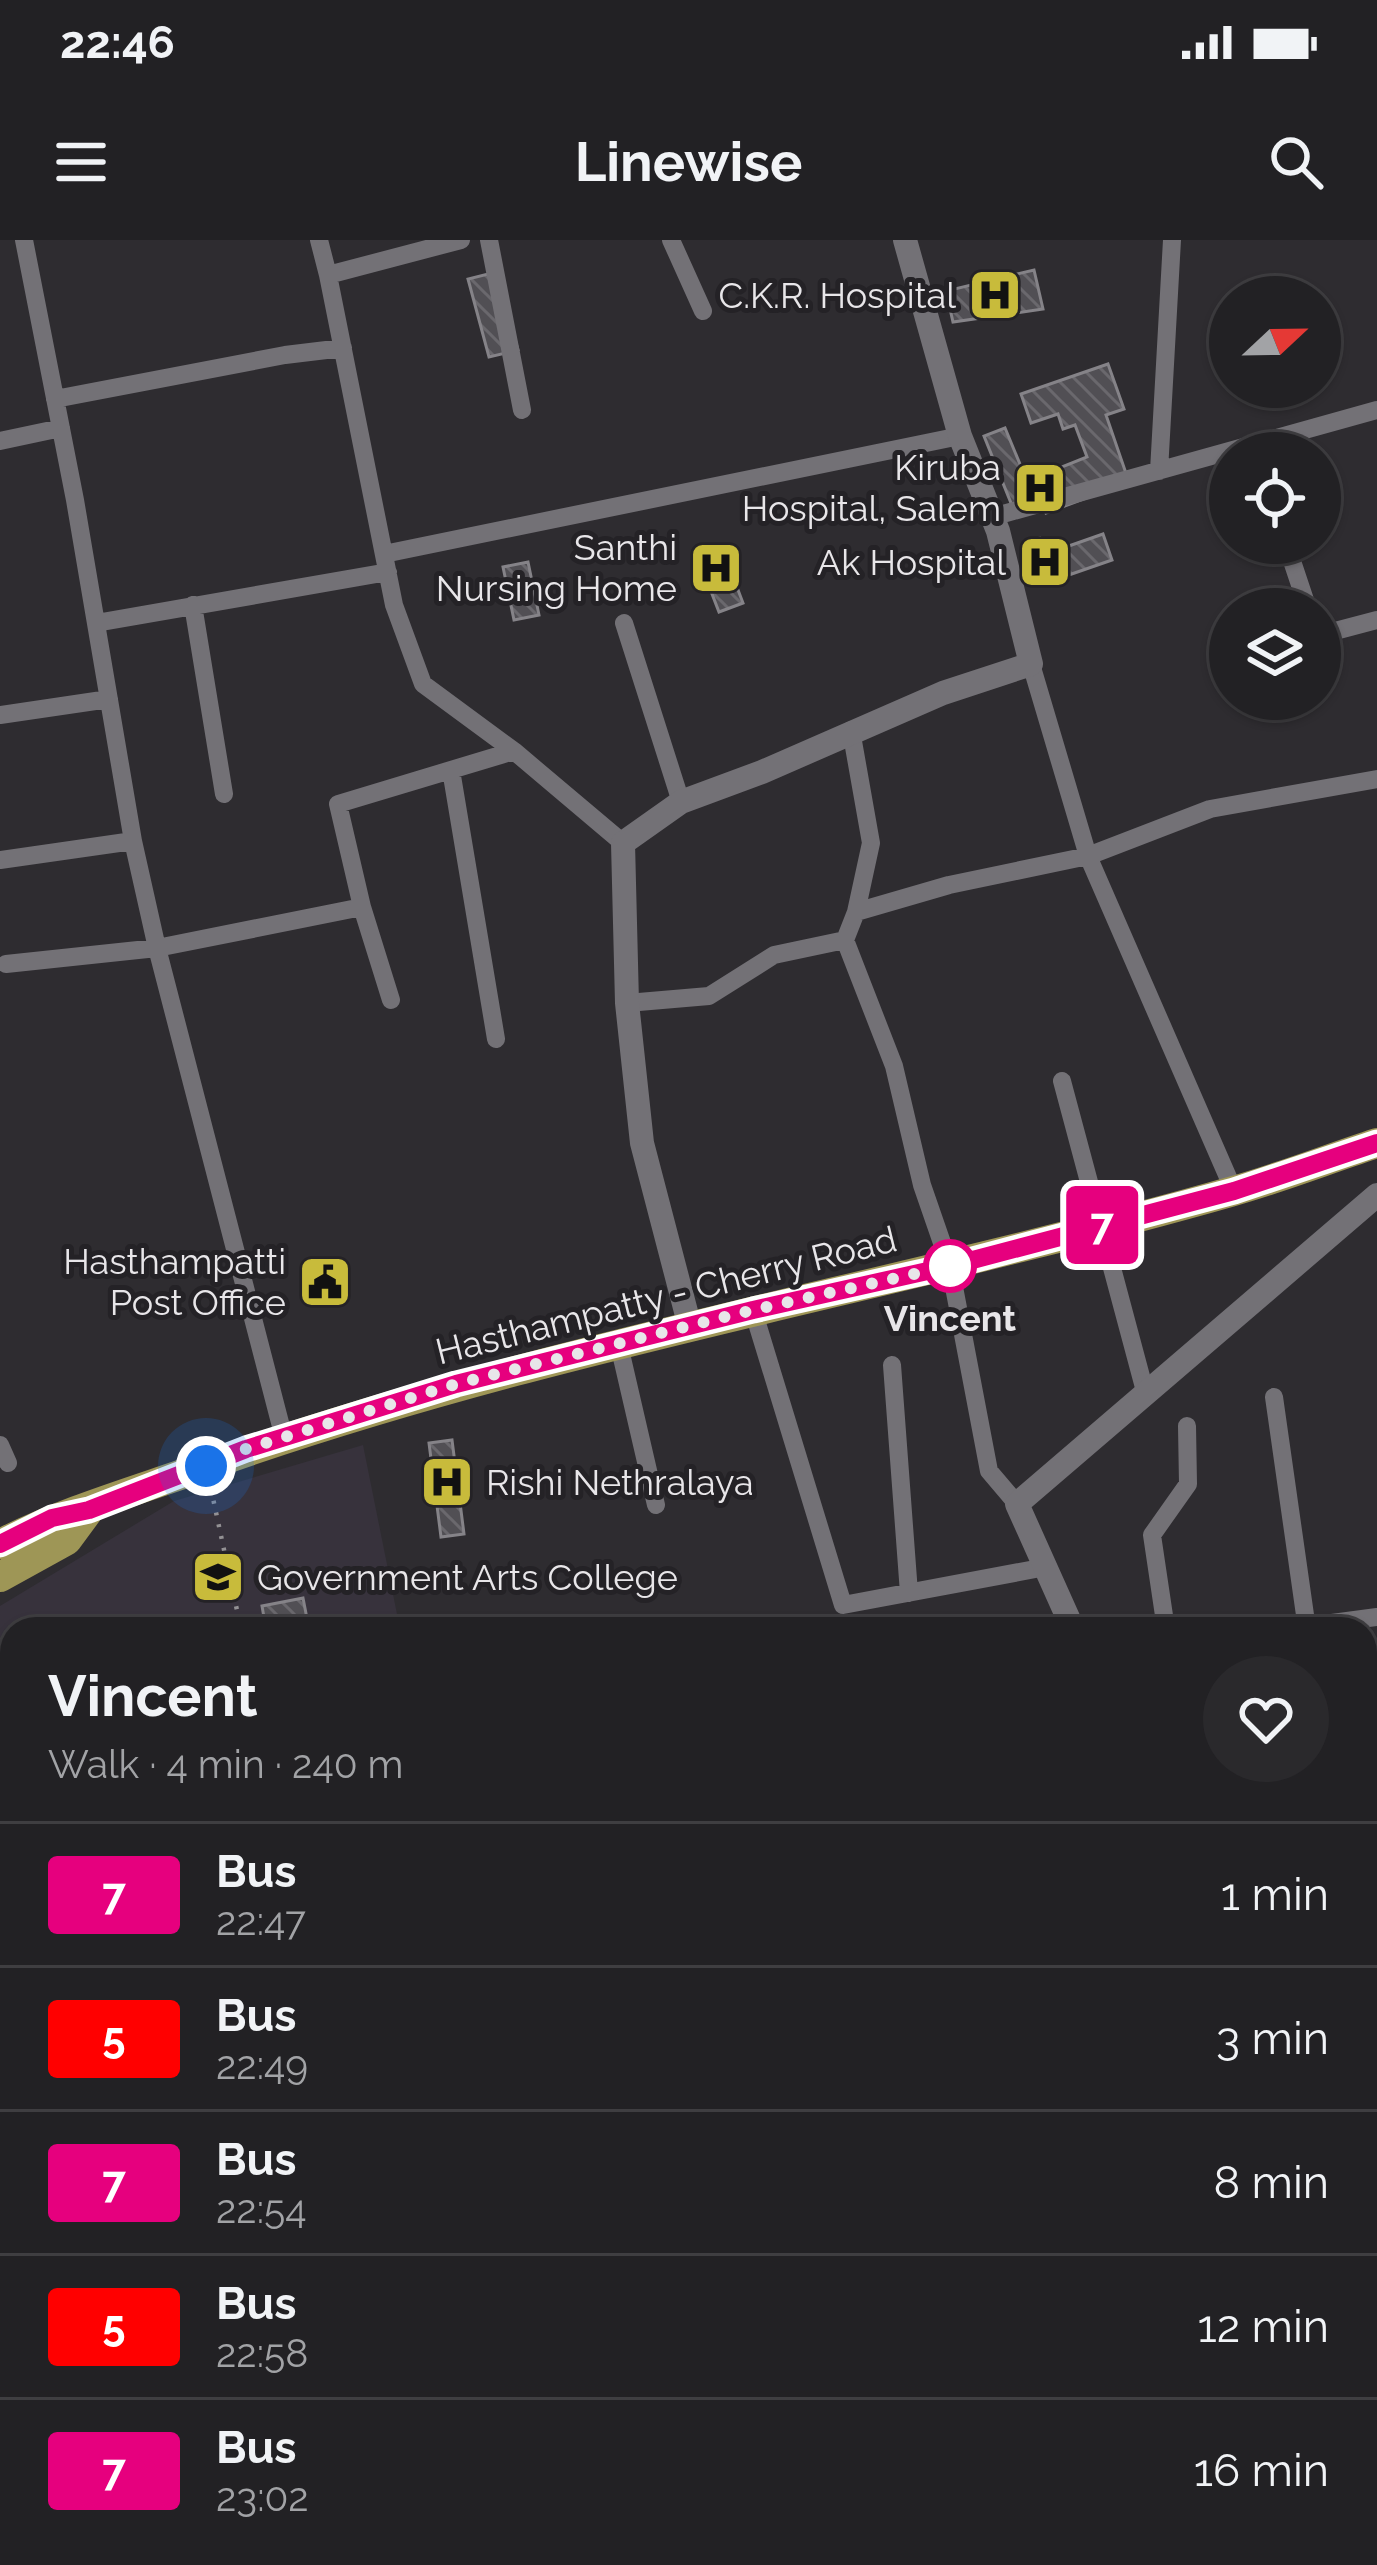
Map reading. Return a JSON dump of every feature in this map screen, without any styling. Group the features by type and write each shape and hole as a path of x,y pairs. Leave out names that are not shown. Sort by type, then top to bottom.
{"main road":[{"name":"Hasthampatty - Cherry Road","path":"0,1577 67,1540 89,1510 284,1438 456,1384 950,1266 1234,1191 1377,1143"},
{"path":"0,1544 52,1518 89,1510"}],"street":[{"path":"24,240 157,947 284,1438"},
{"path":"319,240 394,605 423,684 514,751 623,843 627,1004 642,1143 690,1328"},
{"path":"328,275 461,240"},
{"path":"489,240 522,410"},
{"path":"671,240 703,311"},
{"path":"905,240 960,436 992,517 1088,856 1234,1191"},
{"path":"1159,471 1172,240"},
{"path":"55,399 343,348"},
{"path":"1308,432 1377,410"},
{"path":"0,441 61,428"},
{"path":"96,623 960,436"},
{"path":"992,517 1209,459"},
{"path":"193,605 224,794"},
{"path":"1341,629 1377,620"},
{"path":"624,623 681,802"},
{"path":"623,843 681,802 762,772 851,730 1030,664"},
{"path":"0,715 109,699"},
{"path":"851,730 871,843 845,940 893,1066 922,1185 950,1266 989,1472 1017,1504 1068,1617"},
{"path":"391,1000 362,907 338,804 514,751"},
{"path":"451,770 496,1039"},
{"path":"856,912 949,885 1088,856 1210,809 1377,779"},
{"path":"0,860 134,841"},
{"path":"6,964 157,947 362,907"},
{"path":"627,1004 709,996 774,955 845,940"},
{"path":"1062,1081 1146,1395"},
{"path":"1017,1504 1377,1195"},
{"path":"753,1310 843,1605 1046,1568"},
{"path":"619,1345 656,1505"},
{"path":"892,1365 909,1593"},
{"path":"1274,1397 1299,1617"},
{"path":"1164,1617 1152,1535 1188,1484 1187,1426"}],"path":[{"path":"206,1466 238,1617"}],"shaded area":[{"name":"Government Arts College","path":"363,1445 398,1617 0,1617 0,1606 174,1501"}],"building":[{"path":"1034,270 1043,309 953,322 946,291"},
{"path":"496,272 518,350 489,357 468,279"},
{"path":"1108,364 1124,409 1106,415 1129,482 1046,513 1040,497 1013,508 984,436 1005,428 1027,481 1087,457 1075,425 1063,429 1058,414 1031,423 1021,394"},
{"path":"1103,534 1112,560 1040,585 1028,542 1040,538 1046,554"},
{"path":"721,545 743,603 719,612 697,555"},
{"path":"528,562 539,615 514,620 503,567"},
{"path":"452,1440 464,1534 441,1537 429,1443"},
{"path":"303,1598 307,1617 264,1617 262,1606"}],"bus line":[{"name":"7","path":"0,1544 52,1518 89,1510 246,1449 456,1384 950,1266 1234,1191 1377,1143"}],"place":[{"name":"C.K.R. Hospital","path":"995,295"},
{"name":"Kiruba Hospital, Salem","path":"1040,488"},
{"name":"Ak Hospital","path":"1045,562"},
{"name":"Santhi Nursing Home","path":"716,568"},
{"name":"Vincent","path":"950,1266"},
{"name":"Hasthampatti Post Office","path":"325,1282"},
{"name":"Rishi Nethralaya","path":"447,1482"},
{"name":"Government Arts College","path":"218,1577"}],"route":[{"path":"206,1466 246,1449 456,1384 950,1266"}]}
